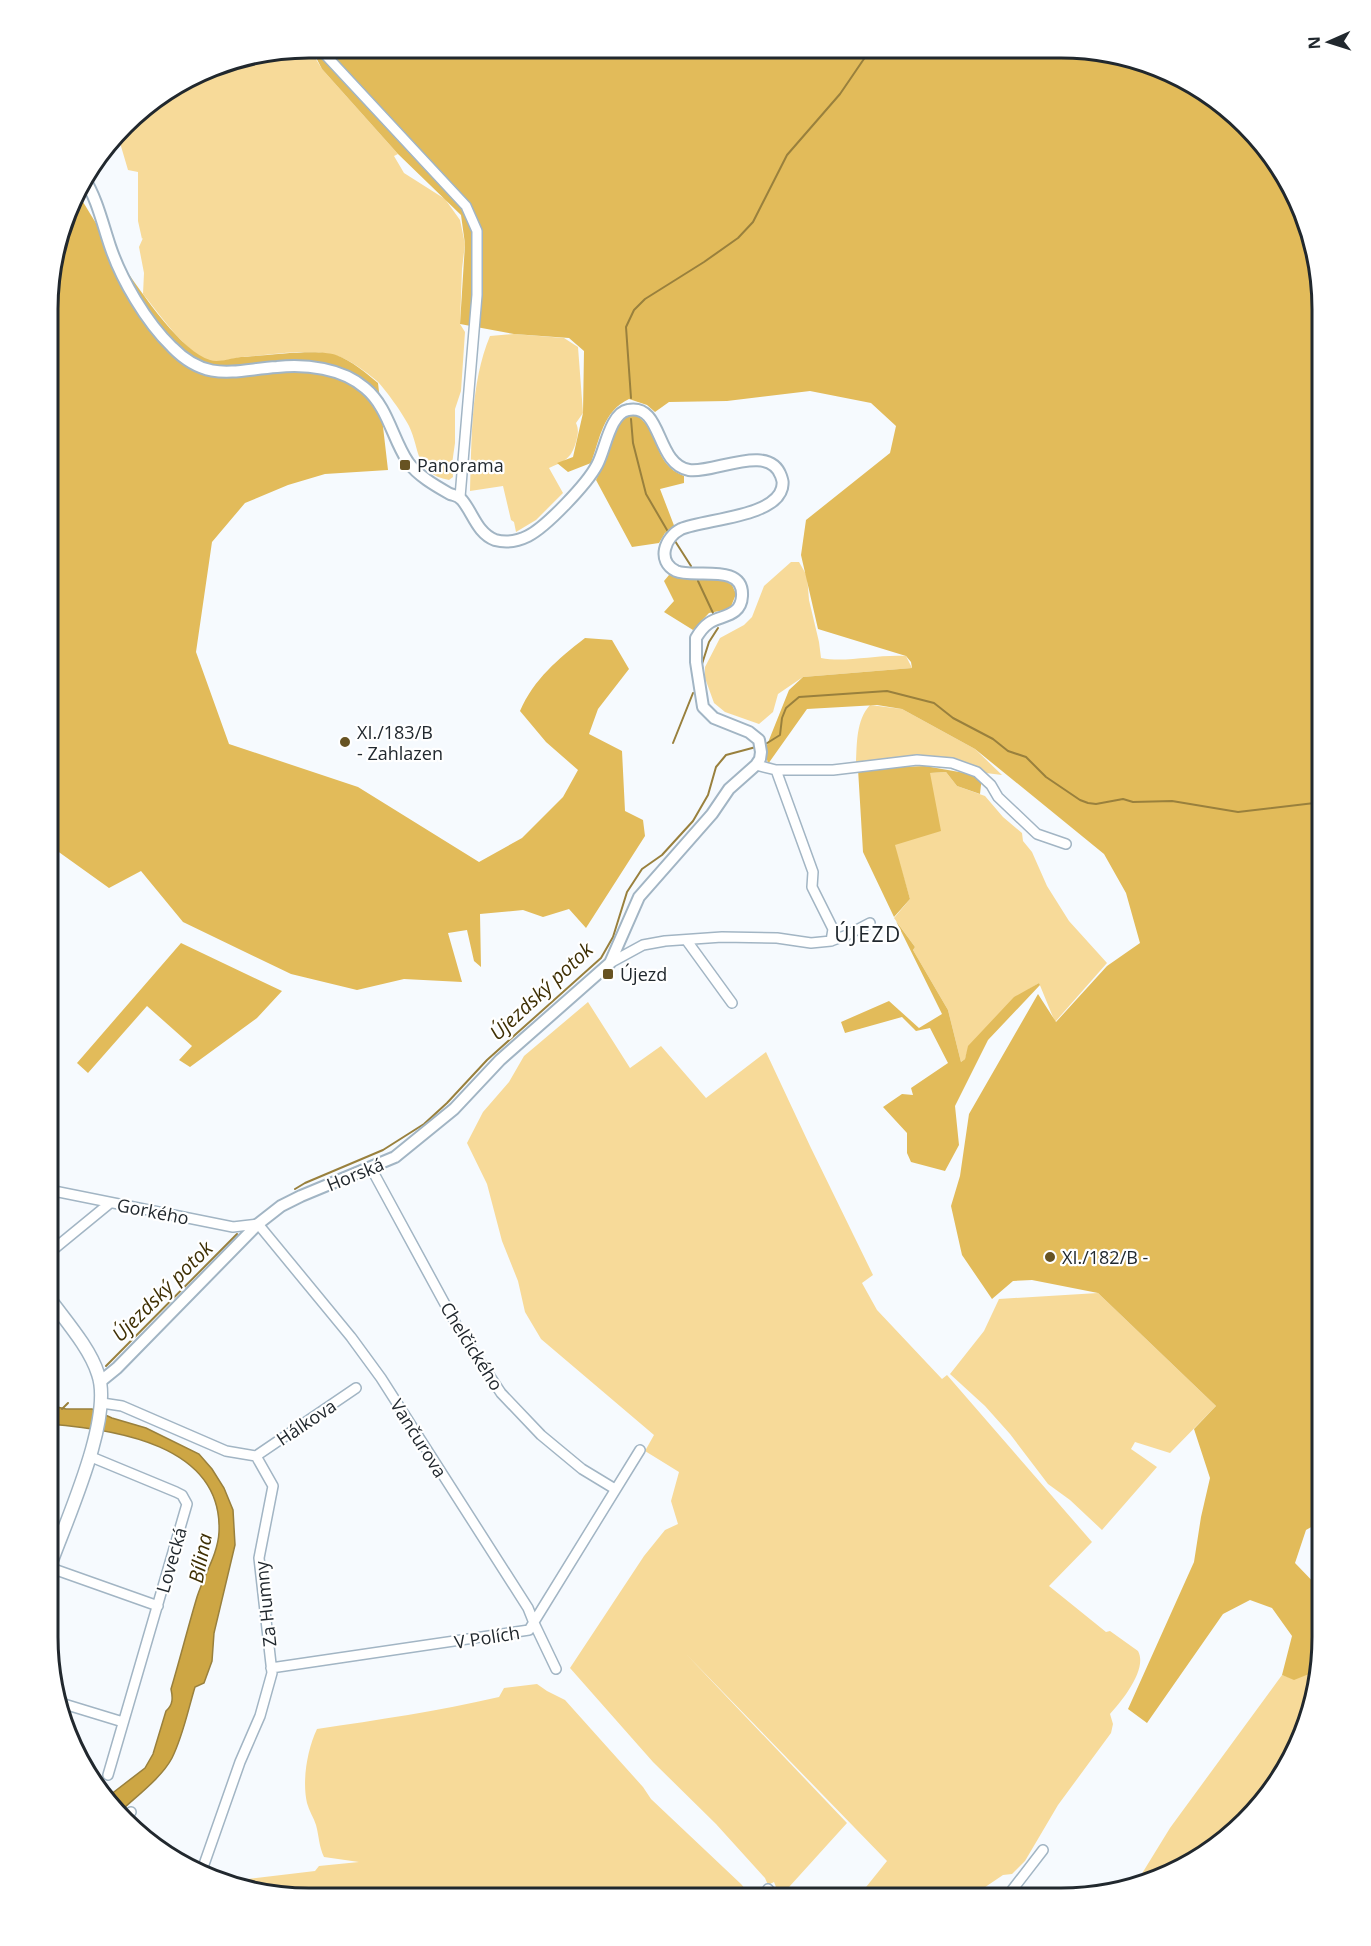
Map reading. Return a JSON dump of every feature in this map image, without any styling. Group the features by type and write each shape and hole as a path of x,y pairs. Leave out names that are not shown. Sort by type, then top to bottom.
{"main road":[{"path":"58,1311 92,1360 101,1381 102,1407 96,1437 58,1543"}],"street":[{"path":"328,58 466,206 477,231 477,295 460,497"},
{"path":"90,188 101,212 110,248 131,292 171,347 190,362 214,372 237,372 278,366 303,367 332,371 354,379 369,390 389,420 409,463 423,477 460,497 482,531 495,539 511,542 529,536 564,505 596,467 613,422 620,414 630,409 643,411 652,418 670,458 688,470 700,470 748,460 772,463 779,470 783,483 780,494 768,506 689,526 676,531 668,538 665,545 664,554 668,564 676,571 690,574 720,573 732,577 739,585 742,597 737,611 710,622 696,638 698,681 703,707 714,718 749,732 760,746 756,765 729,789 712,813 639,897 610,963"},
{"path":"756,765 776,770 833,770 916,760 952,763 977,772 991,785 998,797 1037,834 1066,844"},
{"path":"776,770 813,872 812,887 833,930 831,941"},
{"path":"610,963 643,945 665,941 722,937 777,938 811,943 831,941 870,923"},
{"path":"687,941 732,1003"},
{"name":"Horská","path":"101,1381 117,1368 258,1224 282,1206 301,1196 395,1157 454,1109 500,1060 610,963"},
{"name":"Chelčického","path":"371,1168 458,1328 501,1393 540,1435 582,1469 615,1489"},
{"name":"Gorkého","path":"58,1192 233,1227 258,1224"},
{"path":"58,1246 110,1203"},
{"name":"Vančurova","path":"258,1224 351,1337 381,1378 528,1608 556,1669"},
{"name":"Hálkova","path":"256,1456 356,1388"},
{"path":"102,1407 122,1406 226,1451 256,1456"},
{"name":"V Polích","path":"271,1668 529,1630 640,1450"},
{"name":"Lovecká","path":"89,1456 176,1492 185,1499 186,1509 108,1775"},
{"name":"Za Humny","path":"204,1864 240,1762 260,1716 272,1673 259,1558 273,1486 256,1456"},
{"path":"58,1571 158,1606"},
{"path":"68,1705 123,1722"},
{"path":"1014,1888 1043,1850"}],"shaded area":[{"path":"315,58 322,69 398,154 394,156 404,173 445,199 460,220 465,244 460,324 465,332 461,391 455,409 453,477 449,480 438,477 424,466 409,426 394,402 377,381 351,362 334,355 313,352 211,361 202,358 184,343 143,294 144,273 139,247 143,238 138,221 138,172 128,170 121,145 157,110 184,92 198,84 244,67 260,63"},
{"path":"316,58 1078,59 1127,67 1173,84 1187,92 1214,110 1239,132 1261,157 1279,184 1287,198 1304,244 1312,293 1312,1527 1306,1530 1295,1563 1312,1581 1312,1653 1309,1674 1294,1680 1282,1675 1292,1636 1272,1608 1250,1600 1223,1614 1147,1723 1128,1709 1194,1562 1210,1478 1194,1429 1216,1406 1098,1293 1032,1280 1013,1281 992,1299 962,1255 951,1206 960,1176 969,1114 1038,994 1056,1022 1107,966 1140,943 1126,893 1104,854 975,749 902,709 877,705 807,709 768,764 765,750 789,690 803,677 912,668 906,656 818,629 801,555 806,520 890,453 896,426 871,403 810,391 727,401 669,402 655,412 647,405 629,399 620,404 608,418 591,463 568,472 557,463 573,457 583,413 584,351 569,338 514,334 460,324 465,244 461,215 398,154 322,69"},
{"path":"83,201 138,287 175,334 194,351 210,360 217,361 290,353 327,353 348,360 378,383 388,470 325,474 288,485 245,503 212,542 196,652 229,744 358,787 479,862 522,838 563,797 578,770 546,742 520,711 532,689 548,670 585,638 612,640 629,669 598,709 589,734 622,751 625,811 643,820 645,836 586,928 569,909 543,917 523,910 480,914 481,967 474,961 467,930 448,933 462,982 404,979 357,990 291,974 183,922 141,871 109,888 58,851 58,309 63,260"},
{"path":"514,334 564,338 578,347 583,413 576,423 578,434 572,452 563,461 549,468 563,493 536,520 516,532 503,486 470,491 473,412 483,354 490,336"},
{"path":"636,415 650,430 666,464 684,476 684,483 660,489 675,528 665,533 659,543 632,547 596,480 619,423 627,416"},
{"path":"791,562 799,562 807,576 809,600 821,658 841,660 906,656 912,668 803,677 778,694 773,712 759,724 725,712 714,703 705,678 705,667 720,638 744,625 752,617 764,586"},
{"path":"669,575 723,580 732,585 736,594 730,609 709,613 693,630 664,612 674,601 664,581"},
{"path":"870,705 902,709 975,749 1002,775 978,772 962,765 856,763 860,725"},
{"path":"925,766 982,776 980,794 957,786 946,772 930,773 941,831 895,845 910,899 894,917 863,852 858,769"},
{"path":"946,772 957,786 985,796 1003,817 1022,833 1023,841 1032,852 1047,886 1069,921 1107,963 1055,1022 1039,983 1029,989 969,1046 965,1059 961,1062 948,1010 913,950 915,947 894,918 910,899 894,845 930,773"},
{"path":"896,921 915,947 913,950 948,1010 961,1062 965,1059 968,1046 1014,997 1039,983 1040,985 988,1040 955,1106 959,1145 945,1171 911,1162 907,1153 907,1133 883,1107 902,1094 913,1095 911,1088 948,1063 930,1028 916,1031 902,1017 845,1033 841,1022 889,1001 919,1028 942,1014"},
{"path":"181,943 282,991 257,1018 190,1067 179,1060 192,1046 147,1006 88,1073 77,1063"},
{"path":"588,1002 630,1068 661,1046 706,1098 766,1052 873,1275 862,1283 877,1310 942,1379 947,1375 1092,1542 1049,1586 1106,1632 1110,1631 1138,1651 1140,1667 1127,1693 1110,1714 1113,1724 1111,1733 1058,1805 1025,1861 1012,1874 1003,1875 984,1888 865,1888 887,1861 686,1654 847,1823 788,1888 776,1888 774,1882 768,1885 765,1878 716,1824 653,1762 570,1668 644,1556 665,1530 678,1524 671,1501 679,1472 645,1451 654,1435 541,1339 525,1312 518,1281 502,1241 487,1184 467,1143 483,1112 509,1082 524,1056"},
{"path":"1098,1293 1216,1406 1170,1453 1135,1442 1131,1449 1157,1467 1102,1530 1070,1500 1048,1484 1010,1434 985,1406 950,1374 984,1331 999,1299"},
{"path":"58,1407 92,1409 112,1418 146,1428 199,1454 224,1488 233,1510 235,1545 214,1633 212,1661 204,1683 195,1687 179,1741 168,1765 125,1807 113,1793 145,1768 153,1754 166,1711 171,1704 171,1689 194,1608 218,1540 215,1502 203,1479 184,1460 132,1437 58,1425"},
{"path":"1310,1673 1304,1702 1287,1748 1261,1789 1239,1814 1214,1836 1173,1862 1142,1874 1170,1828 1282,1675 1294,1679"},
{"path":"537,1684 565,1700 643,1787 651,1799 744,1888 309,1888 245,1879 315,1871 319,1866 359,1862 324,1857 321,1849 316,1825 307,1803 305,1785 308,1756 317,1729 408,1715 499,1697 504,1688"}],"waterway":[{"path":"631,398 626,327 634,310 645,299 738,238 753,222 787,155 840,94 865,58"},
{"path":"631,419 633,443 646,494 667,530"},
{"path":"675,541 691,566"},
{"path":"698,581 713,613"},
{"path":"702,664 709,642 718,628"},
{"name":"Újezdský potok","path":"764,745 780,735 786,708 799,697 887,691 934,703 953,718 993,739 1008,751 1026,757 1046,777 1088,803 1096,804 1123,799 1133,802 1172,801 1238,812 1312,803"},
{"path":"673,743 693,693"},
{"name":"Újezdský potok","path":"295,1189 383,1150 424,1124 487,1060 601,958 613,937 627,892 642,869 662,855 693,821 708,795 716,767 726,755 756,747"},
{"name":"Újezdský potok","path":"106,1366 237,1234"},
{"name":"Újezdský potok","path":"62,1409 68,1403"}],"place":[{"name":"Panorama","path":"405,465"},
{"name":"XI./183/B - Zahlazen","path":"345,742"},
{"name":"Újezd","path":"608,974"},
{"name":"XI./182/B -","path":"1050,1257"}],"district":[{"name":"ÚJEZD","path":"868,934"}],"water label":[{"name":"Bílina","path":"200,1558"}]}
